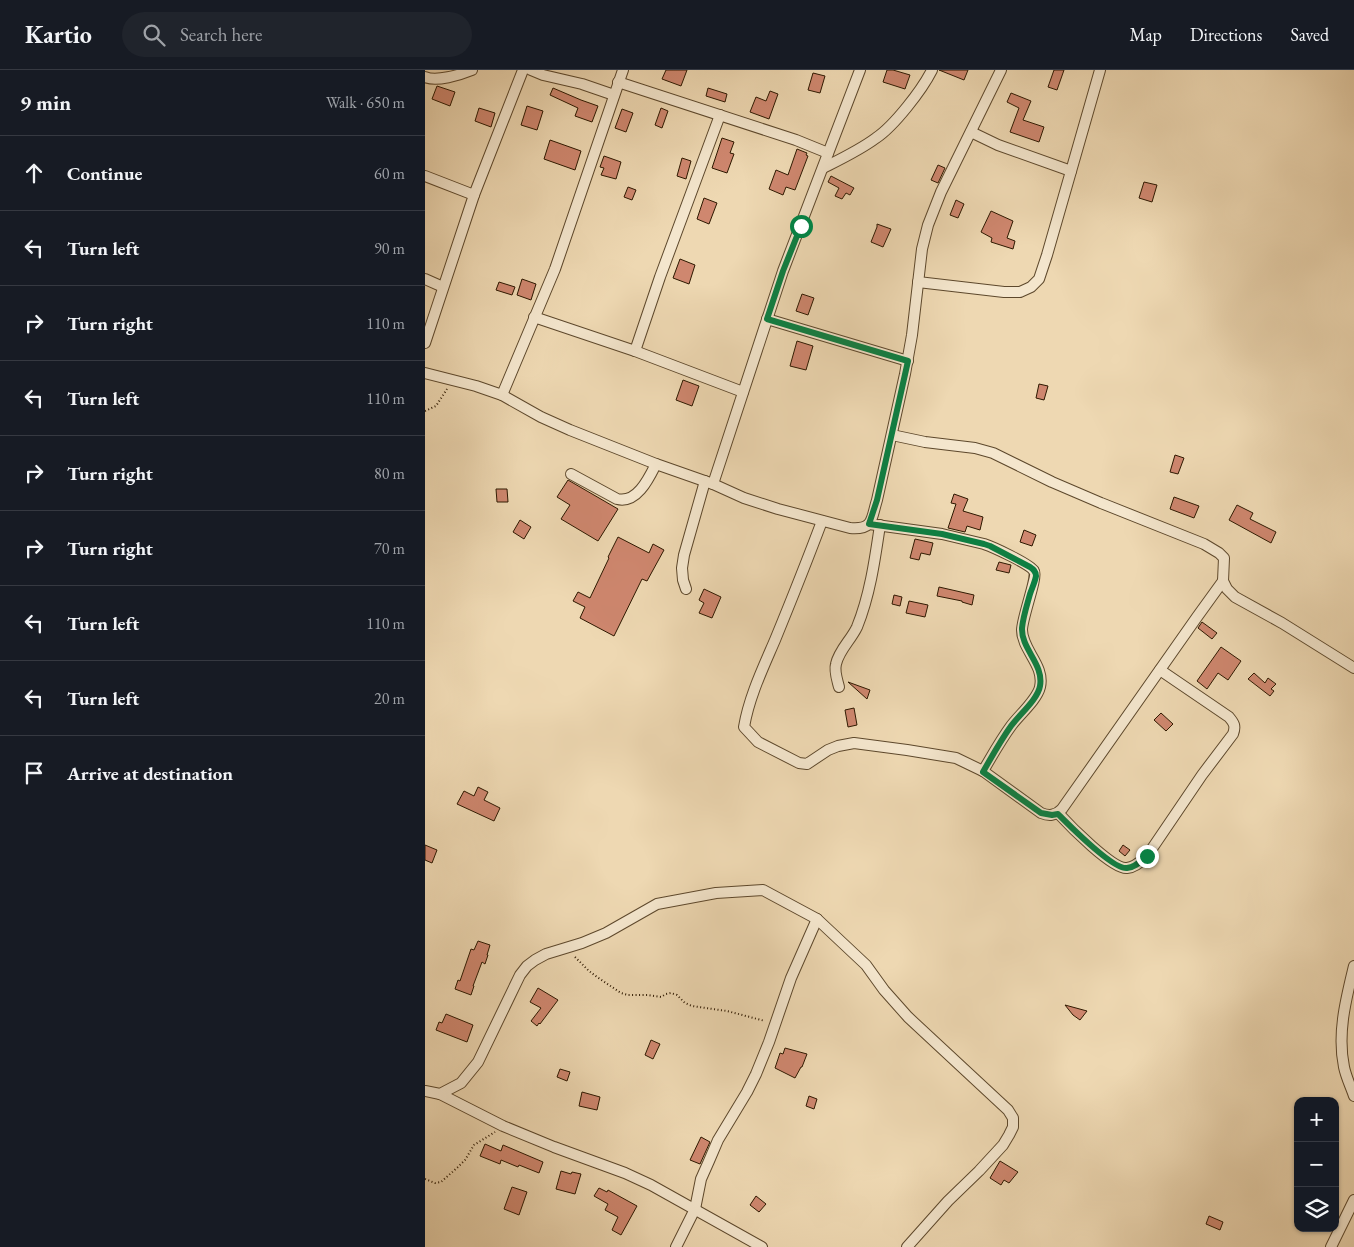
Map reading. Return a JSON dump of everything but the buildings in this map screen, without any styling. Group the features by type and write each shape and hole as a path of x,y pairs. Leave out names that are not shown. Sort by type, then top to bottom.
{"street":[{"path":"425,77 433,80 472,70"},
{"path":"425,343 474,195 523,70"},
{"path":"531,70 614,95"},
{"path":"502,395 555,270 623,70"},
{"path":"686,589 682,568 684,555 743,392 783,271 860,70"},
{"path":"823,168 878,137 899,116 927,80 932,70"},
{"path":"425,373 502,395 541,418 656,464 709,482 744,498 850,528 861,529 867,527 877,500 908,361 922,249 928,225 941,192 1001,70"},
{"path":"918,282 1004,292 1020,292 1031,287 1039,280 1100,70"},
{"path":"618,82 796,140 828,153"},
{"path":"635,351 660,277 720,115"},
{"path":"971,132 998,145 1071,171"},
{"path":"425,176 474,195"},
{"path":"425,279 443,286"},
{"path":"534,317 635,351 743,392"},
{"path":"767,319 908,361"},
{"path":"892,435 925,442 975,448 993,453 1077,492 1204,544 1224,558 1223,582 1235,597 1282,623 1354,668"},
{"path":"571,474 622,500 634,495 642,488 656,464"},
{"path":"822,521 806,566 756,685 746,715 744,728 759,742 799,764 807,764 828,750 838,746 854,744 898,748 956,758 983,772 1041,813 1052,815 1058,814 1072,797 1223,582"},
{"path":"869,524 942,534 990,546 1034,570 1034,582 1022,631 1023,638 1038,666 1041,686 1034,698 1009,728 983,772"},
{"path":"839,687 835,664 856,630 861,616 871,576 880,525"},
{"path":"1058,814 1119,867 1126,869 1136,865 1147,856 1235,729 1235,723 1229,717 1160,670"},
{"path":"440,1094 461,1083 478,1062 520,975 535,960 546,954 606,933 657,904 716,893 763,890 817,919 866,965 908,1017 1008,1110 1013,1118 1013,1127 1003,1144 979,1172 948,1201 907,1247"},
{"path":"676,1247 695,1209 701,1179 718,1140 747,1092 755,1074 791,978 817,919"},
{"path":"1354,966 1347,994 1341,1041 1344,1068 1354,1096"},
{"path":"425,1091 440,1094 503,1126 625,1173 651,1185 762,1247"},
{"path":"1331,1247 1353,1203"}],"path":[{"path":"425,411 436,406 454,380"},
{"path":"566,948 589,970 621,993 661,997 671,993 692,1006 727,1011 775,1024"},
{"path":"425,1178 435,1183 441,1182 465,1160 474,1145 503,1126"}],"route":[{"path":"801,226 767,319 908,361 889,451 869,524 942,534 990,546 1034,570 1036,576 1022,631 1023,638 1038,666 1041,686 1034,698 1009,728 983,772 1041,813 1046,815 1058,814 1119,867 1126,869 1136,865 1147,856"}]}
